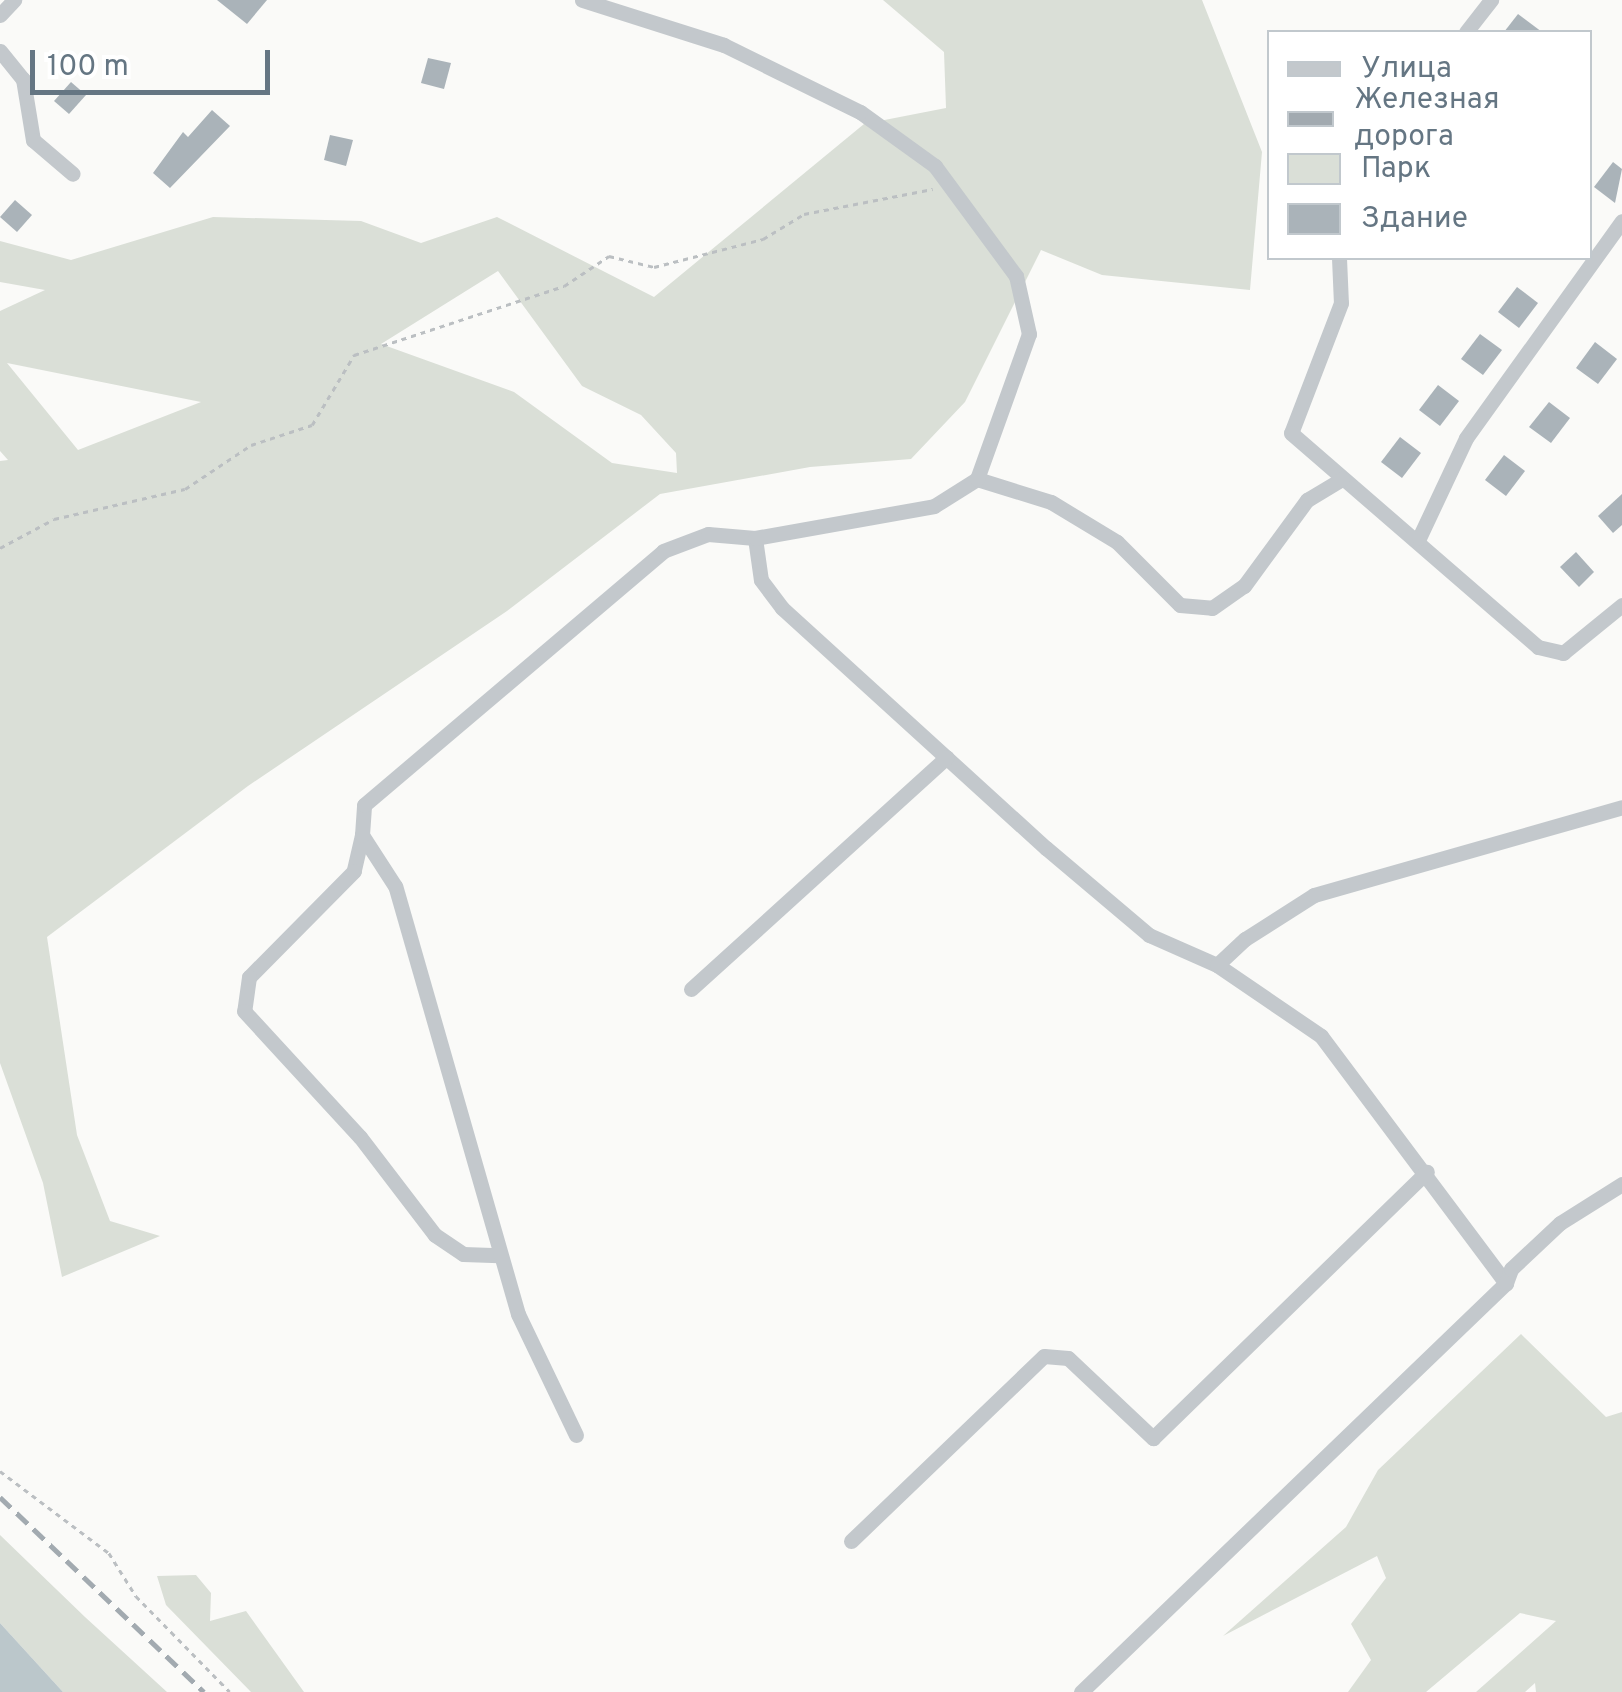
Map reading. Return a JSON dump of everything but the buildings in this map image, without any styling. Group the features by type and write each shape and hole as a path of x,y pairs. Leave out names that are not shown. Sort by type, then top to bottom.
{"street":[{"path":"0,15 14,0"},
{"path":"499,1255 463,1254 435,1235 360,1137 244,1011 249,976 354,871 364,805 663,551 708,534 754,538 934,506 978,479 1026,354 1027,306 1016,276 934,166 860,112 724,45 582,0"},
{"path":"1468,30 1491,0"},
{"path":"0,51 23,79 33,140 73,174"},
{"path":"1419,538 1466,438 1622,221"},
{"path":"1339,260 1341,303 1290,433 1419,538 1538,647 1563,654 1622,605"},
{"path":"978,479 1052,502 1117,542 1180,605 1212,608 1244,586 1307,500 1342,479"},
{"path":"754,538 761,580 782,608 946,757 1149,935 1217,966 1321,1036 1427,1172 1506,1283"},
{"path":"691,988 946,757"},
{"path":"1217,966 1245,939 1314,895 1622,807"},
{"path":"362,836 395,886 518,1314 576,1435"},
{"path":"852,1541 1044,1356 1068,1358 1154,1438 1427,1172"},
{"path":"1081,1692 1506,1283 1511,1269 1560,1223 1622,1184"}],"path":[{"path":"0,548 54,519 185,490 252,445 312,425 354,355 564,286 608,256 654,267 763,240 804,214 949,186"},
{"path":"0,1471 109,1553 136,1596 230,1692"}],"green space":[{"path":"883,0 1202,0 1262,152 1250,290 1102,275 1041,250 965,402 911,459 810,467 660,494 507,611 248,786 47,937 77,1135 110,1221 160,1236 62,1277 43,1183 0,1063 0,461 8,460 0,451 0,311 45,290 0,282 0,241 71,260 213,217 361,221 421,243 497,217 654,297 864,124 946,108 944,52","holes":["498,271 582,386 641,415 676,453 677,473 612,463 514,392 381,344","7,363 201,402 78,450"]},
{"path":"1521,1334 1606,1417 1622,1412 1622,1692 1536,1692 1535,1683 1525,1692 1476,1692 1556,1621 1520,1613 1426,1692 1348,1692 1371,1660 1351,1624 1386,1578 1377,1556 1223,1636 1346,1527 1378,1470"},
{"path":"0,1535 167,1692 63,1692 0,1623"},
{"path":"196,1575 211,1593 210,1621 246,1611 304,1692 251,1692 166,1605 157,1576"}],"shaded area":[{"path":"0,1623 63,1692 0,1692"}],"railway":[{"path":"0,1497 204,1692"}]}
